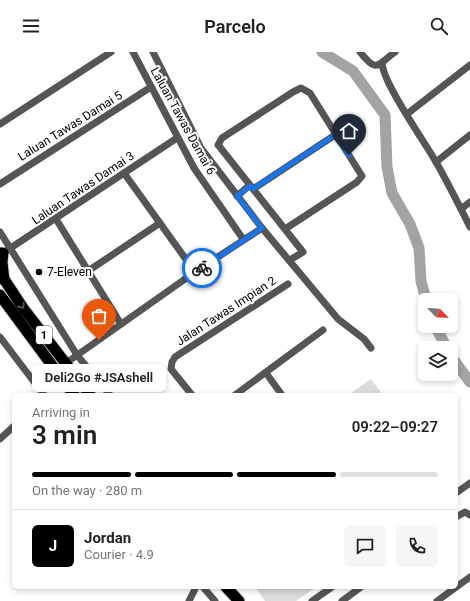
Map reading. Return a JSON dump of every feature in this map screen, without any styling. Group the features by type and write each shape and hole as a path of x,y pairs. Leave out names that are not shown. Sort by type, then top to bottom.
{"highway":[{"path":"2,277 3,253"},
{"name":"1","path":"2,277 88,393"},
{"name":"1","path":"0,295 73,393"},
{"path":"226,589 235,601"},
{"path":"227,589 239,601"},
{"path":"238,589 248,601"}],"street":[{"path":"0,124 111,52"},
{"name":"Laluan Tawas Damai 6","path":"133,52 194,168 243,239"},
{"path":"360,52 372,66 382,63 395,52"},
{"name":"Laluan Tawas Damai 6","path":"157,53 199,146 262,228 338,319 364,339 371,348"},
{"path":"382,63 383,70 392,89 436,162 470,227"},
{"path":"407,114 470,66"},
{"name":"Laluan Tawas Damai 5","path":"0,184 151,87"},
{"path":"284,229 358,182 361,178 361,173 335,135 310,93 301,88 222,138 219,142 219,146 284,229 303,252 290,260"},
{"path":"237,196 335,135"},
{"path":"436,162 470,135"},
{"name":"Laluan Tawas Damai 3","path":"3,253 177,138"},
{"path":"124,173 195,272"},
{"path":"461,209 470,202"},
{"path":"56,219 121,324"},
{"path":"88,271 160,223"},
{"path":"66,363 195,272 243,239 262,228"},
{"path":"0,232 3,253 77,355 108,393"},
{"name":"Jalan Tawas Impian 2","path":"190,393 171,368 172,362 175,358 288,284"},
{"path":"238,393 323,330"},
{"path":"0,337 42,393"},
{"path":"266,373 281,393"},
{"path":"0,439 12,428"},
{"path":"458,492 470,482"},
{"path":"458,516 465,512 470,515"},
{"path":"458,586 470,577"},
{"path":"189,601 195,589"},
{"path":"205,589 214,601"},
{"path":"312,601 329,589"},
{"path":"342,601 358,589"},
{"path":"437,601 454,589"}],"shaded area":[{"path":"371,379 382,393 351,393"},
{"path":"256,589 313,589 296,601 265,601"}],"waterway":[{"path":"322,52 353,71 385,115 387,167 392,193 410,224 419,248 421,281 424,293"},
{"path":"439,333 443,341"},
{"path":"458,366 470,382"}],"way so far":[{"path":"99,340 202,268"}],"place":[{"name":"7-Eleven","path":"39,272"},
{"name":"Deli2Go #JSAshell","path":"99,340"}],"route":[{"path":"202,268 243,239 262,228 237,196 250,186 253,189 335,135 349,155"}]}
